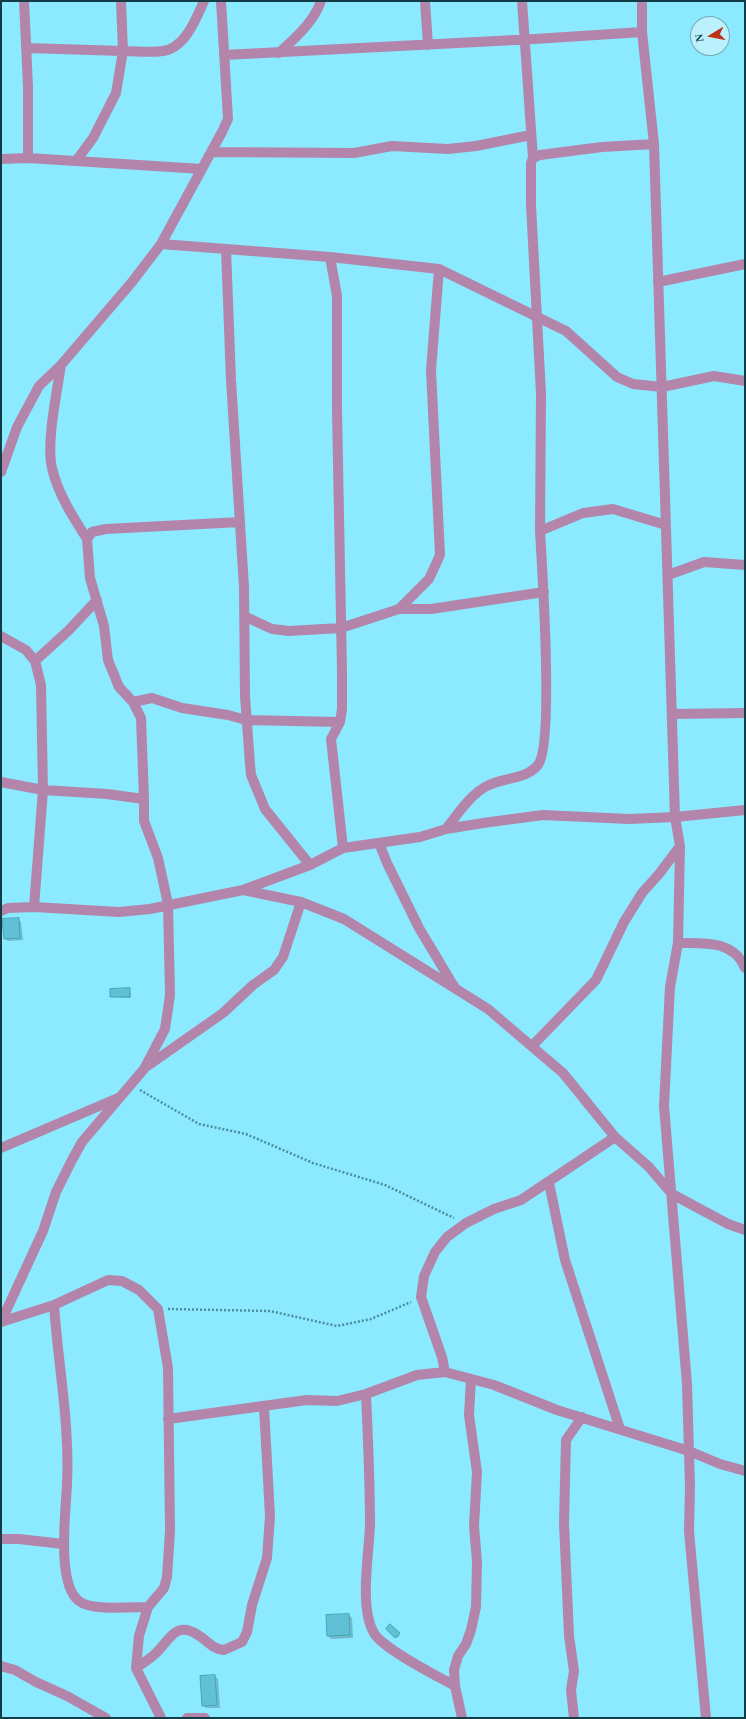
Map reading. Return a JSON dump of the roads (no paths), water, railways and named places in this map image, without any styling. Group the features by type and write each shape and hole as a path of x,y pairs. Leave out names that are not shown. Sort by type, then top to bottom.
{"street":[{"path":"24,1 27,48 28,158"},
{"path":"76,161 93,138 116,92 123,51 121,1"},
{"path":"27,48 164,51 178,45 189,30 204,1"},
{"path":"1,472 17,427 39,386 61,365 132,282 161,244 228,119 221,1"},
{"path":"279,53 292,41 317,11 321,1"},
{"path":"425,1 428,45"},
{"path":"446,829 474,796 487,785 504,779 530,773 539,763 543,750 545,724 546,643 540,531 541,394 531,205 531,163 533,158 522,1"},
{"path":"642,1 642,32 654,144 672,714 676,817 680,846 678,943 670,987 664,1106 687,1384 689,1531 706,1718"},
{"path":"224,55 524,40 642,32"},
{"path":"211,152 354,153 392,146 448,149 476,146 531,135"},
{"path":"533,158 540,155 602,147 654,144"},
{"path":"1,159 28,158 202,170"},
{"path":"161,244 330,257 439,269 566,331 617,377 633,384 662,387 714,376 745,381"},
{"path":"226,249 231,380 244,616 246,720 251,775 264,808 310,865"},
{"path":"330,257 337,296 336,411 342,709 340,722 331,739 343,848"},
{"path":"658,282 745,264"},
{"path":"398,609 429,579 440,555 430,370 433,321 439,269"},
{"path":"1,1322 43,1231 56,1192 72,1160 82,1142 144,1068 165,1029 170,995 168,904 158,858 144,821 141,718 133,702 119,687 108,660 104,626 90,578 87,539 65,506 52,468 50,448 61,365"},
{"path":"540,531 583,513 613,510 666,525"},
{"path":"87,539 92,532 106,529 240,522"},
{"path":"668,575 704,562 745,565"},
{"path":"244,616 272,629 289,631 341,628 398,609 431,609 544,592"},
{"path":"35,661 69,630 97,600"},
{"path":"1,636 26,650 35,661 41,685 43,790 34,907"},
{"path":"133,702 152,698 182,708 228,715 246,720 340,722"},
{"path":"672,714 745,712"},
{"path":"1,782 43,790 107,794 144,799"},
{"path":"1,911 8,908 34,907 119,912 150,909 168,904 243,890 310,865 343,848 420,836 446,829 543,815 614,818 676,817 745,810"},
{"path":"379,843 387,863 419,928 456,990"},
{"path":"532,1046 596,980 624,922 642,894 660,874 680,846"},
{"path":"243,890 300,902 344,919 488,1009 563,1073 615,1137 649,1167 672,1194 728,1224 745,1230"},
{"path":"144,1068 223,1012 253,985 274,970 283,958 300,902"},
{"path":"678,943 721,945 741,959 745,968"},
{"path":"1,1148 120,1097"},
{"path":"445,1372 442,1357 421,1297 424,1276 435,1252 447,1237 466,1223 494,1209 521,1200 549,1183 615,1137"},
{"path":"549,1183 565,1260 620,1429"},
{"path":"1,1322 54,1305 108,1280 122,1281 139,1290 158,1309 168,1368 170,1531 167,1577 164,1588 148,1607 139,1636 136,1668 161,1718"},
{"path":"54,1305 66,1422 67,1483 63,1544 68,1584 73,1595 80,1602 93,1606 148,1607"},
{"path":"168,1419 307,1400 336,1401 366,1394 417,1375 445,1372 494,1385 557,1410 689,1451 720,1464 745,1471"},
{"path":"462,1718 455,1686 454,1670 458,1656 466,1644 471,1630 476,1607 477,1562 474,1518 477,1472 469,1415 471,1379"},
{"path":"366,1394 370,1499 366,1581 368,1619 374,1634 386,1645 419,1667 455,1686"},
{"path":"136,1668 156,1653 171,1634 176,1632 184,1630 195,1633 204,1639 210,1646 224,1650 242,1642 247,1632 252,1605 267,1558 270,1516 264,1407"},
{"path":"574,1718 571,1690 574,1671 569,1636 564,1523 566,1440 582,1417"},
{"path":"1,1538 19,1538 63,1544"},
{"path":"1,1666 15,1670 36,1682 81,1703 106,1718"},
{"path":"187,1718 205,1718"}]}
